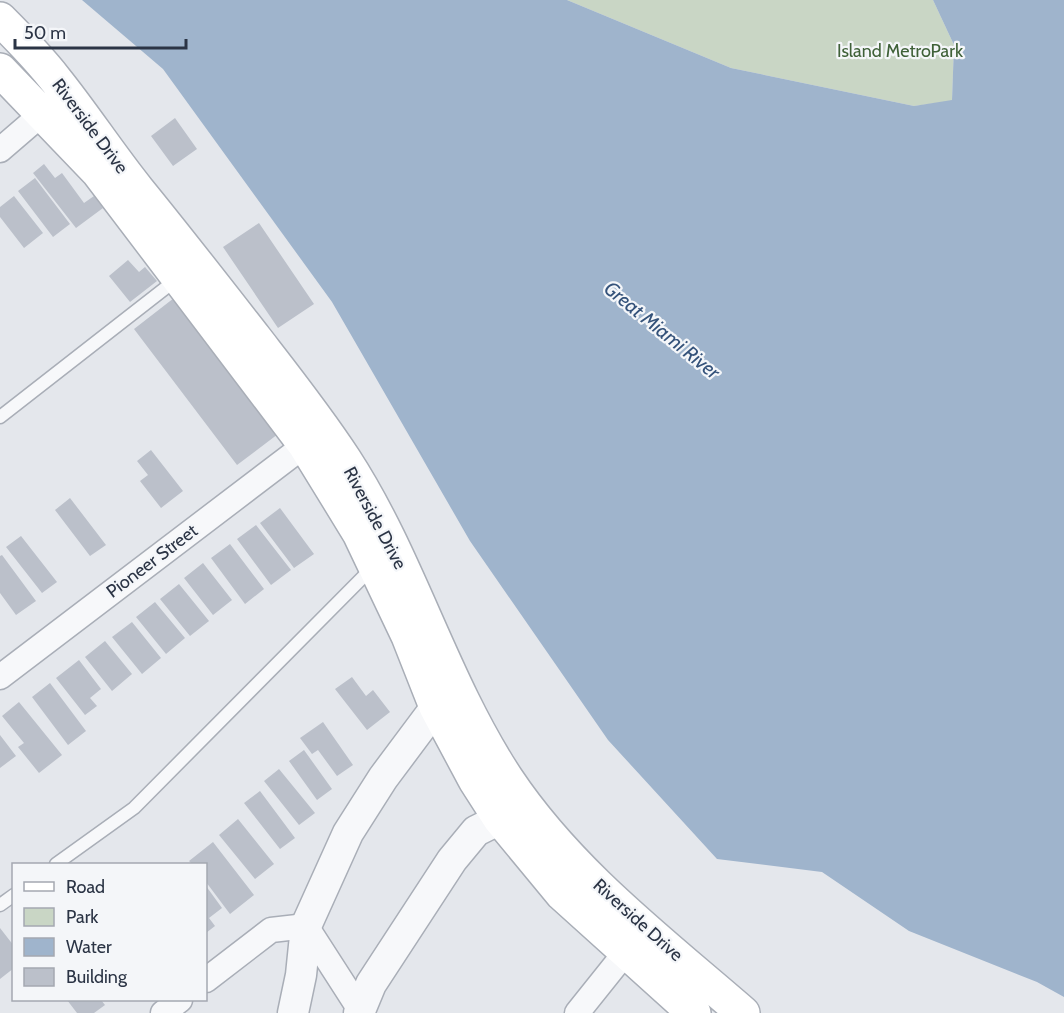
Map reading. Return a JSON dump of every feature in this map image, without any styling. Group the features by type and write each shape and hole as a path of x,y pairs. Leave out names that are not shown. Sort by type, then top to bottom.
{"main road":[{"name":"Riverside Drive","path":"0,19 36,55 56,80 114,159 295,390 345,461 401,565 472,720 508,780 557,844 613,901 743,1013"},
{"name":"Riverside Drive","path":"0,70 98,172 304,445 347,512 375,565 408,636 436,707 475,780 500,819 562,894 694,1013"}],"street":[{"path":"0,150 43,113"},
{"name":"Pioneer Street","path":"0,677 304,445"},
{"path":"293,1013 302,975 306,926 348,833 383,778 436,707"},
{"path":"360,1012 371,984 452,860 476,831 500,819"},
{"path":"207,979 271,930 306,926"},
{"path":"306,926 360,1012"},
{"path":"577,1013 625,953"},
{"path":"163,1013 178,1001"}],"lane":[{"path":"0,417 177,279"},
{"path":"57,863 134,808 375,565"}],"green space":[{"name":"Island MetroPark","path":"567,0 933,0 954,45 952,101 914,106 731,68"}],"water":[{"name":"Great Miami River","path":"82,0 567,0 731,68 914,106 952,100 954,45 933,0 1064,0 1064,997 1037,982 909,931 822,872 717,859 608,740 470,541 332,302 163,69"}],"building":[{"path":"175,118 197,149 173,166 151,136"},
{"path":"44,164 55,178 62,173 84,203 94,196 103,208 76,228 33,173"},
{"path":"35,178 70,224 53,237 18,191"},
{"path":"14,196 43,233 24,248 0,217 0,207"},
{"path":"259,223 314,304 278,328 223,247"},
{"path":"128,260 139,272 145,267 157,281 130,302 109,276"},
{"path":"174,298 278,434 237,465 134,329"},
{"path":"151,450 183,491 161,508 140,481 148,475 137,461"},
{"path":"70,498 106,545 90,556 55,510"},
{"path":"280,508 314,554 294,568 260,523"},
{"path":"256,525 291,570 271,585 237,539"},
{"path":"21,536 57,582 42,593 6,547"},
{"path":"230,544 264,589 245,604 211,558"},
{"path":"2,555 36,601 16,615 0,593 0,556"},
{"path":"203,563 232,600 213,615 184,578"},
{"path":"179,584 209,621 190,636 160,599"},
{"path":"155,602 185,638 166,654 136,617"},
{"path":"132,622 161,658 142,674 112,637"},
{"path":"105,641 132,674 112,691 85,657"},
{"path":"79,660 101,689 90,698 97,706 85,715 56,678"},
{"path":"352,677 366,696 373,690 390,712 367,730 335,689"},
{"path":"50,683 86,731 68,745 32,697"},
{"path":"19,702 62,755 39,773 18,747 24,743 2,716"},
{"path":"323,722 353,765 337,776 318,750 312,754 300,738"},
{"path":"0,735 16,756 0,768"},
{"path":"304,750 332,789 317,800 289,761"},
{"path":"279,769 315,813 299,825 264,781"},
{"path":"260,791 295,838 280,849 244,803"},
{"path":"238,819 274,864 255,879 219,835"},
{"path":"213,842 254,895 230,914 207,883 207,863 189,861"},
{"path":"207,887 222,908 209,918 215,926 207,932"},
{"path":"0,928 12,943 12,970 0,979"},
{"path":"68,1001 102,1001 105,1005 94,1013 77,1013"}]}
